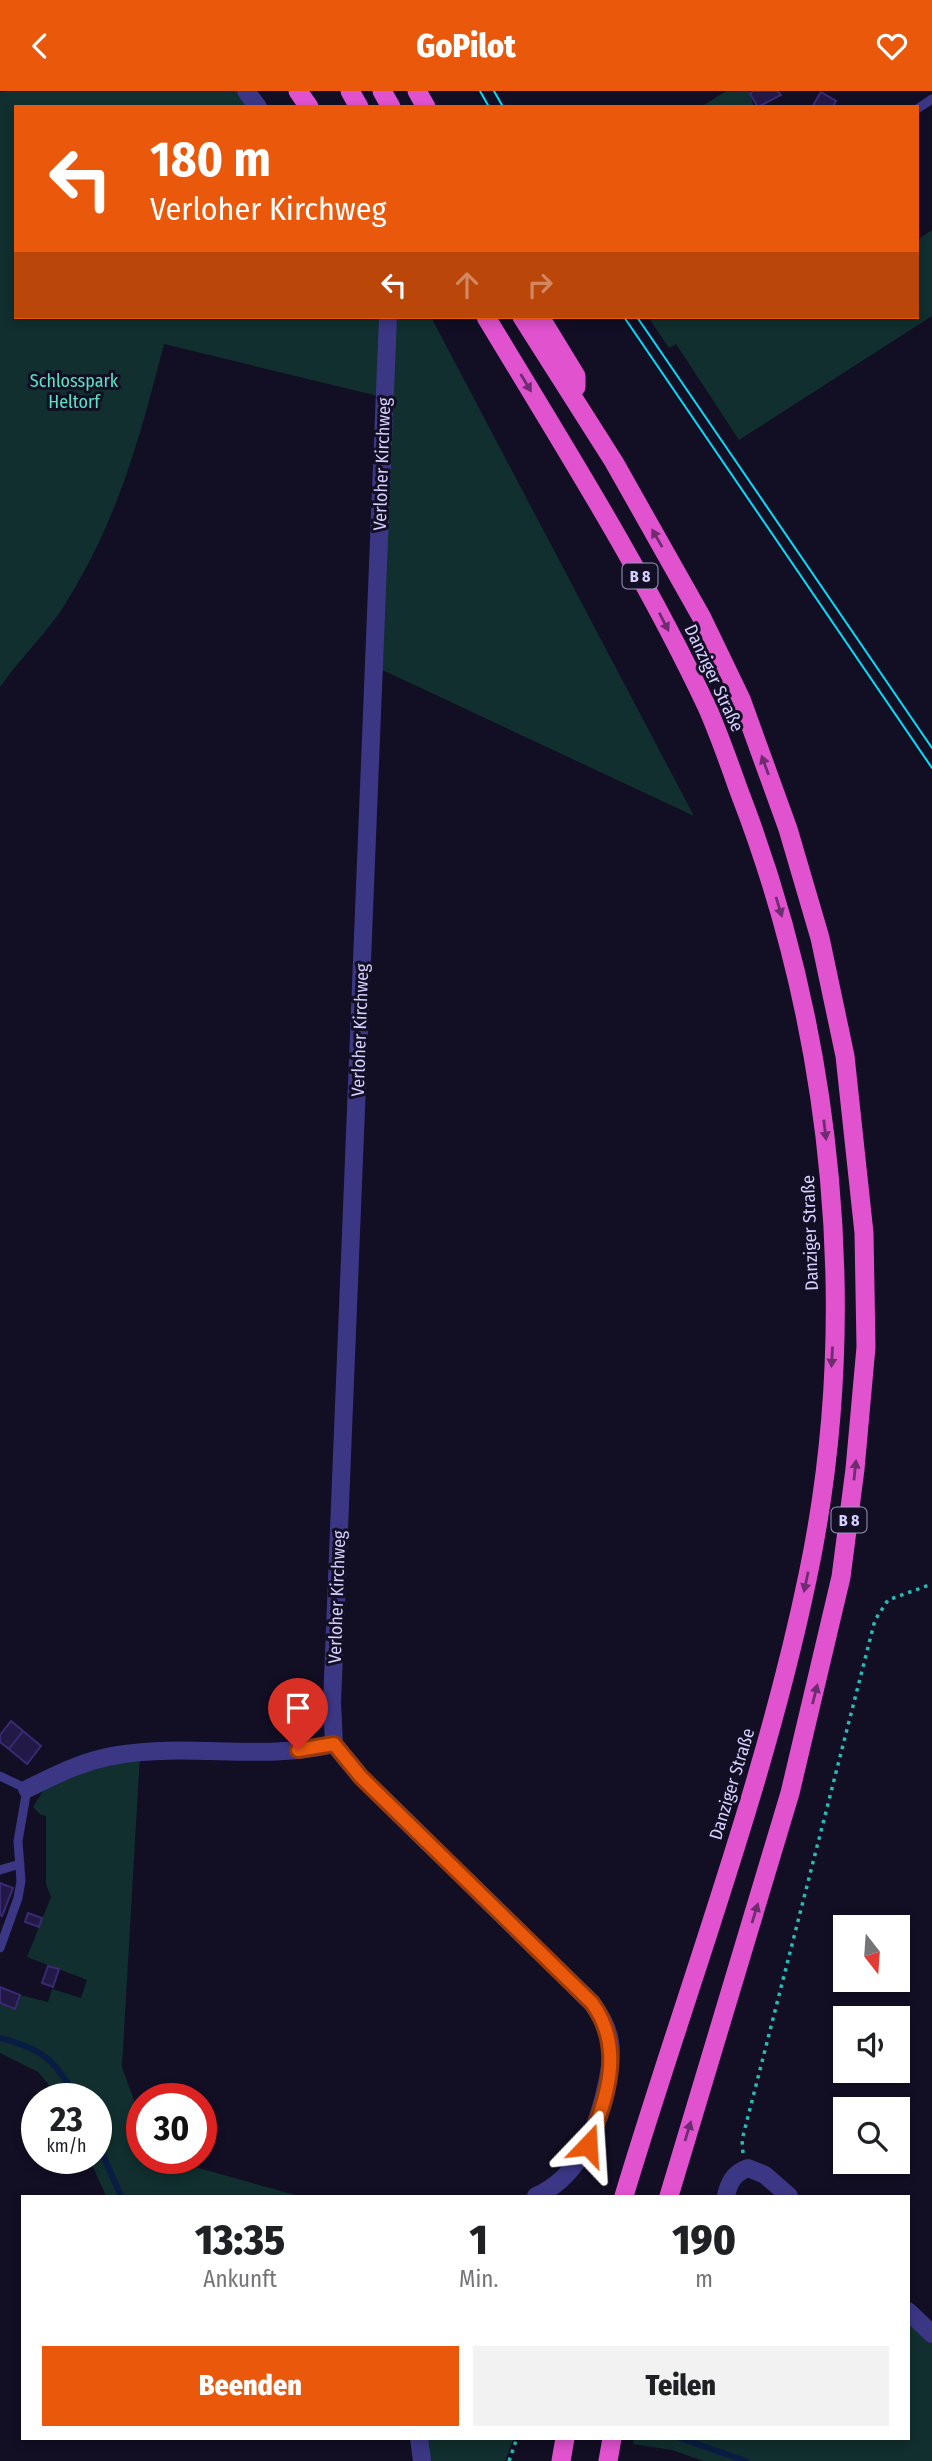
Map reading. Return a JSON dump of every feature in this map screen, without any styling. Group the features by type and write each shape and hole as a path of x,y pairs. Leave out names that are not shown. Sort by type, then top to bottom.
{"highway":[{"name":"Danziger Straße","path":"485,319 633,561 709,712 759,842 788,940 813,1049 826,1134 833,1227 833,1347 827,1458 804,1593 770,1733 624,2195"},
{"name":"Danziger Straße","path":"523,319 575,398 702,618 741,699 788,829 820,938 845,1056 864,1233 866,1347 855,1469 841,1577 790,1793 670,2195"},
{"path":"541,319 576,376 575,398"}],"street":[{"name":"Verloher Kirchweg","path":"334,1744 332,1703 388,319"},
{"path":"27,1789 72,1767 120,1755 172,1751 282,1752 334,1744 361,1777 592,2003 606,2025 611,2056 597,2122 578,2160 558,2182 538,2195"},
{"path":"726,2195 729,2183 735,2175 748,2168 765,2175 788,2195"},
{"path":"910,2313 932,2334"},
{"path":"419,2440 422,2461"}],"lane":[{"path":"0,1776 27,1789 18,1841 21,1881 18,1898 0,1948"},
{"path":"0,1870 20,1864"}],"path":[{"path":"748,2168 744,2159 743,2140 875,1620 888,1600 932,1584"},
{"path":"509,2461 516,2440"}],"green space":[{"name":"Schlosspark Heltorf","path":"242,91 252,105 14,105 14,319 385,319 382,397 164,344 124,483 96,548 60,612 0,687 0,92"},
{"path":"726,91 749,91 753,105 704,105"},
{"path":"932,230 932,316 739,440 676,344 669,348 649,319 919,319 919,239"},
{"path":"390,319 432,319 694,816 378,668"},
{"path":"140,1755 122,2067 128,2083 126,2174 217,2173 295,2195 106,2195 96,2174 112,2174 112,2083 47,2083 38,2072 0,2053 0,2004 15,2009 20,1995 48,2002 52,1989 81,1998 87,1980 27,1957 51,1897 46,1884 46,1816 33,1807 49,1781"},
{"path":"910,2317 932,2338 932,2461 703,2461 672,2450 633,2444 634,2440 910,2440"},
{"path":"421,2440 513,2440 505,2461 426,2461"}],"building":[{"path":"753,91 778,91 781,95 757,105 750,94"},
{"path":"821,92 836,101 834,105 813,105"},
{"path":"11,1721 23,1731 9,1749 0,1742 0,1735"},
{"path":"23,1731 41,1746 27,1764 9,1749"},
{"path":"0,1883 13,1888 2,1916 0,1915"},
{"path":"28,1913 42,1918 39,1927 25,1922"},
{"path":"48,1966 59,1969 53,1987 42,1983"},
{"path":"0,1987 20,1995 15,2009 0,2003"}],"waterway":[{"path":"0,2038 38,2052 54,2065 67,2083"},
{"path":"111,2174 121,2195"},
{"path":"686,2440 746,2461"}],"tram line":[{"path":"480,91 488,105"},
{"path":"494,91 502,105"},
{"path":"625,319 932,768"},
{"path":"638,319 932,748"}],"route":[{"path":"298,1750 334,1744 361,1777 592,2003 606,2025 611,2056 608,2080 588,2145"}]}
